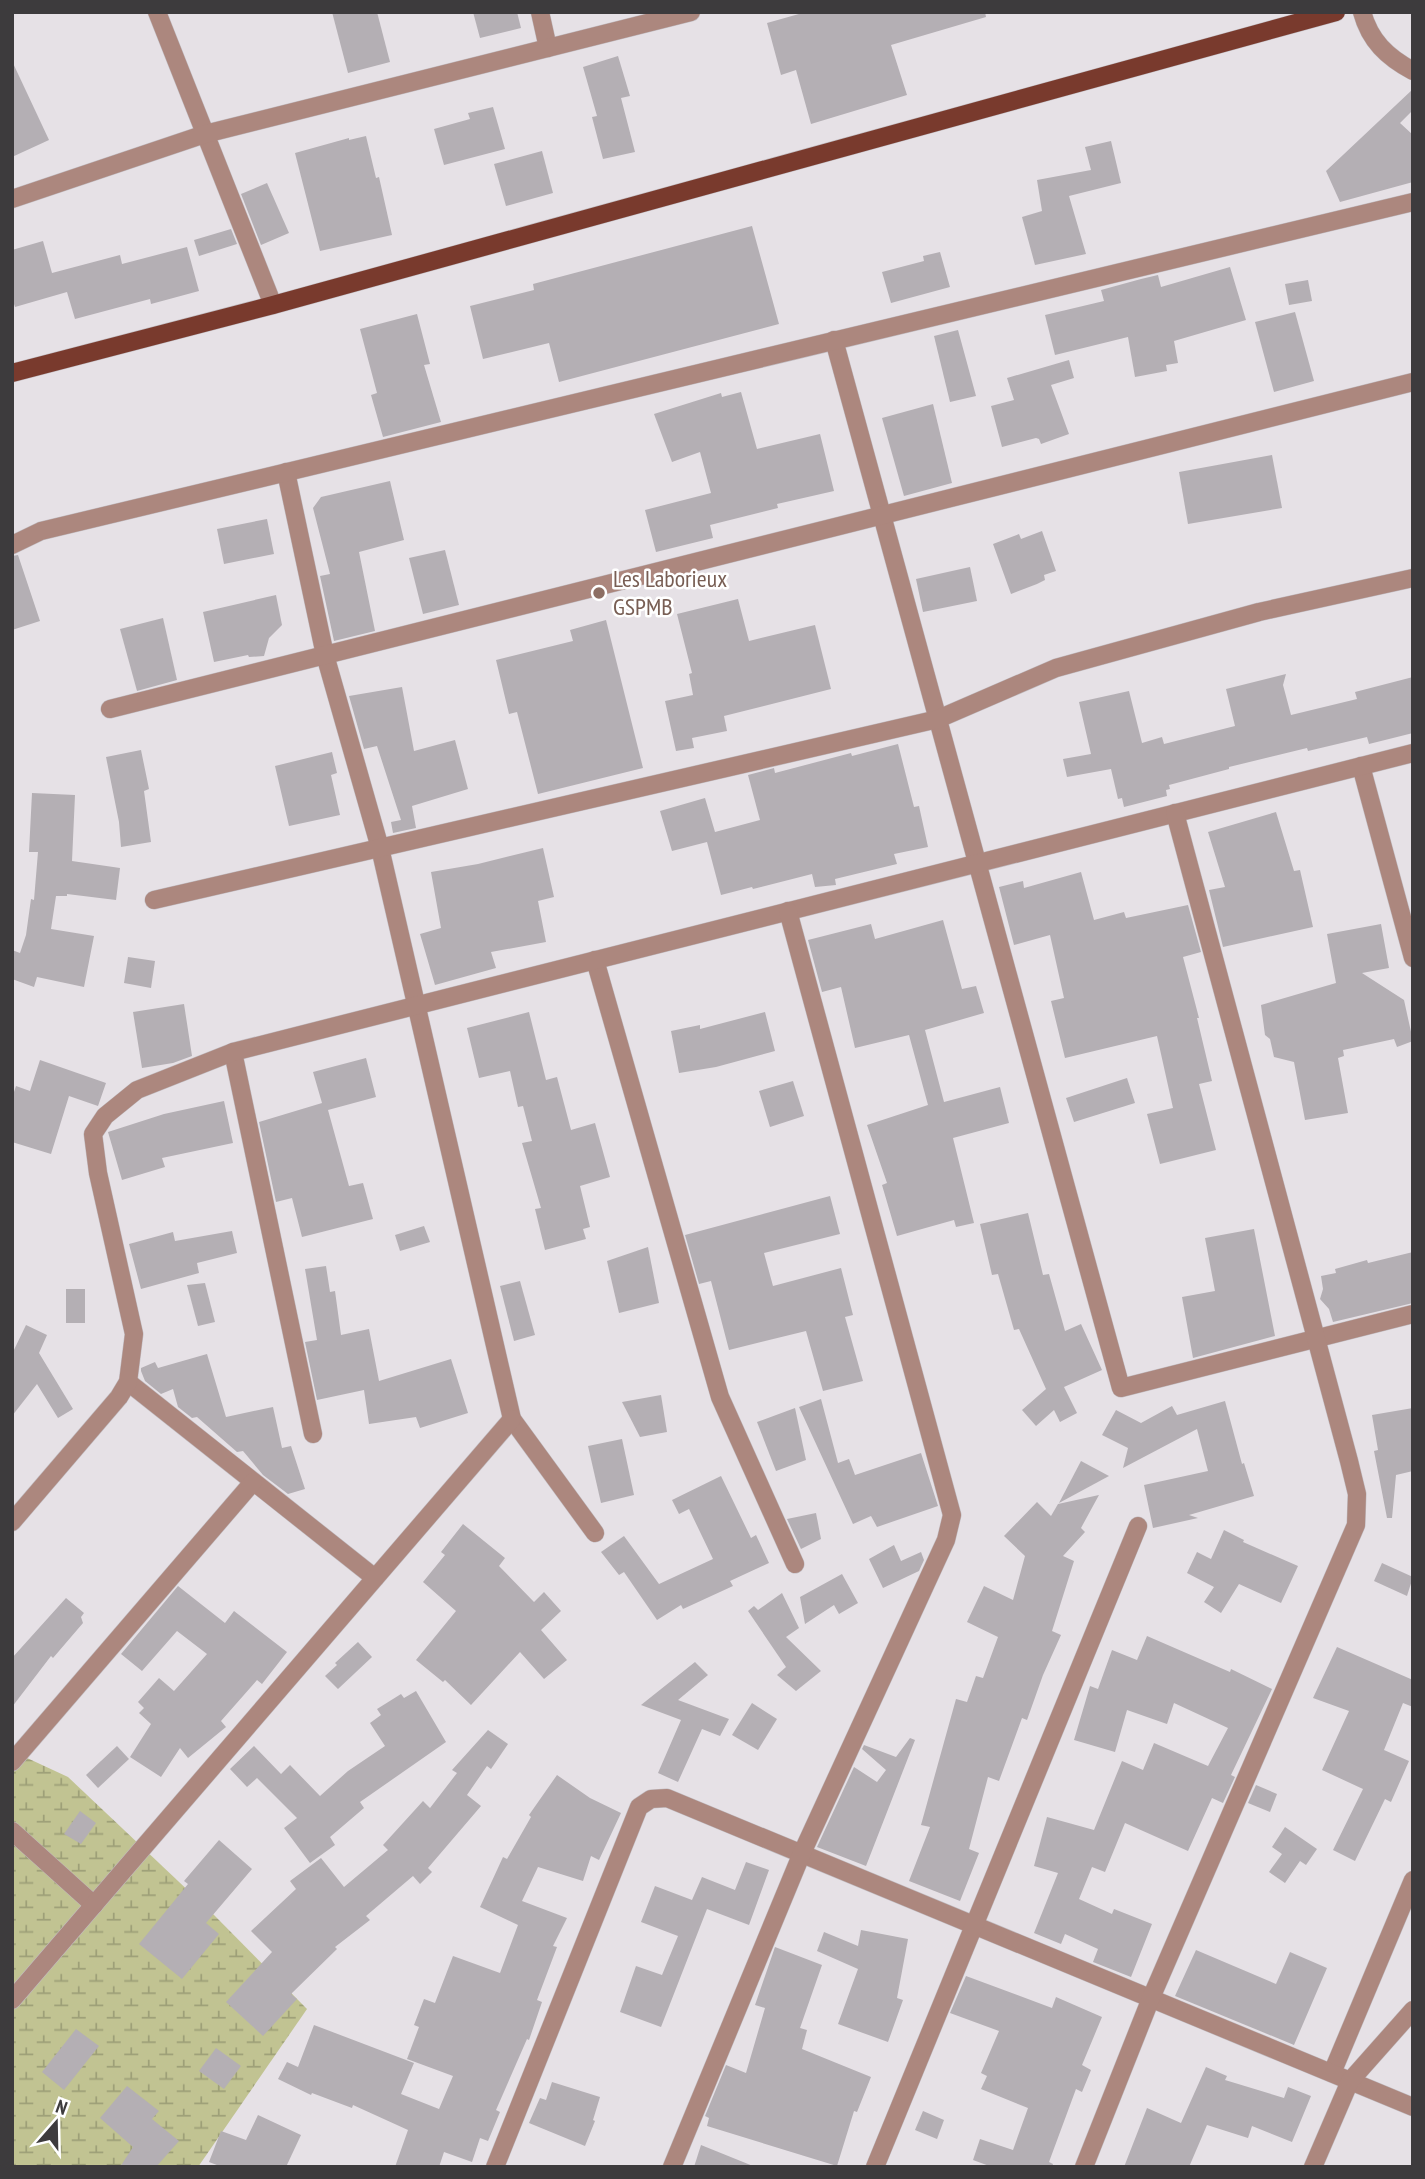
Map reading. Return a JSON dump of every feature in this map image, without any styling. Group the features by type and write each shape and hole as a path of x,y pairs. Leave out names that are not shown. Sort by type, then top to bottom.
{"main road":[{"path":"12,373 274,305 1336,12"}],"street":[{"path":"157,12 274,305"},
{"path":"540,12 548,48"},
{"path":"12,199 205,134 691,12"},
{"path":"1362,12 1366,27 1378,46 1394,61 1413,71"},
{"path":"12,545 41,531 1413,202"},
{"path":"834,341 1121,1388 1413,1314"},
{"path":"110,709 1413,382"},
{"path":"286,472 325,655 380,848 512,1419 595,1533"},
{"path":"154,900 938,719 1056,668 1259,611 1413,578"},
{"path":"12,1522 119,1397 128,1382 134,1334 98,1173 93,1134 105,1116 137,1090 233,1052 1413,753"},
{"path":"1361,766 1413,958"},
{"path":"1084,2167 1151,1998 1356,1525 1357,1494 1175,813"},
{"path":"672,2167 802,1853 946,1541 951,1515 788,911"},
{"path":"595,960 720,1397 794,1564"},
{"path":"233,1052 313,1434"},
{"path":"128,1382 375,1578"},
{"path":"12,2000 512,1419"},
{"path":"12,1762 253,1482"},
{"path":"875,2167 1138,1526"},
{"path":"495,2167 639,1807 651,1799 667,1798 1413,2107"},
{"path":"12,1831 94,1905"},
{"path":"1332,2073 1413,1880"},
{"path":"1313,2167 1350,2081 1413,2010"}],"green space":[{"path":"12,1751 68,1777 214,1915 307,2009 198,2167 12,2167"}],"building":[{"path":"332,12 377,12 390,62 348,73"},
{"path":"473,12 517,12 521,28 480,38"},
{"path":"806,12 985,12 986,17 891,45 907,95 811,124 796,70 781,75 767,23"},
{"path":"618,56 630,96 621,98 635,152 603,159 592,117 597,116 583,67"},
{"path":"12,61 49,140 12,157"},
{"path":"1413,89 1413,110 1400,123 1413,135 1413,182 1340,202 1326,171"},
{"path":"493,107 505,149 444,165 434,129 470,119 468,113"},
{"path":"366,136 376,178 379,177 392,235 320,251 295,153"},
{"path":"1111,141 1121,183 1069,196 1086,254 1035,265 1022,217 1042,211 1037,180 1091,170 1085,147"},
{"path":"542,151 553,193 506,206 494,164"},
{"path":"267,183 289,233 261,245 241,194"},
{"path":"752,226 779,324 559,382 549,343 483,359 470,306 534,290 533,284"},
{"path":"231,229 237,244 199,256 194,240"},
{"path":"43,241 52,273 120,255 122,264 187,247 199,291 151,304 150,299 75,319 67,292 15,307 12,298 12,250"},
{"path":"940,252 950,287 891,303 882,272 924,261 923,256"},
{"path":"1230,267 1246,320 1174,341 1178,363 1166,365 1167,371 1135,377 1128,337 1055,355 1045,315 1104,301 1101,290 1141,279 1158,275 1161,287"},
{"path":"1308,280 1312,301 1289,305 1285,284"},
{"path":"1295,312 1314,381 1274,392 1255,322"},
{"path":"417,314 430,364 424,365 441,422 383,437 371,395 377,393 360,329"},
{"path":"958,330 976,396 950,402 934,336"},
{"path":"1069,360 1074,378 1051,385 1069,434 1041,444 1036,438 1002,447 991,406 1014,400 1007,378"},
{"path":"741,392 757,449 820,434 834,491 777,504 778,508 710,525 713,538 656,552 645,510 711,493 700,452 672,462 654,414 721,393 722,397"},
{"path":"933,404 952,483 904,496 882,418"},
{"path":"1272,455 1282,508 1188,524 1179,472"},
{"path":"390,481 404,540 359,552 375,631 334,641 320,576 330,574 313,508 321,497"},
{"path":"267,519 274,554 224,564 217,529"},
{"path":"1042,531 1056,571 1044,575 1045,580 1011,594 993,544 1019,534 1021,539"},
{"path":"445,550 459,605 423,614 409,558"},
{"path":"18,555 40,621 12,630 12,556"},
{"path":"970,567 977,601 923,612 916,579"},
{"path":"276,595 282,625 269,638 264,656 248,655 214,662 203,612"},
{"path":"738,599 749,641 815,625 831,689 724,716 727,731 692,738 694,748 676,751 665,701 693,695 689,674 692,673 677,614"},
{"path":"163,618 177,680 137,691 120,629"},
{"path":"606,620 643,768 538,794 517,712 509,714 496,660 573,641 570,630"},
{"path":"1286,674 1283,685 1291,715 1357,699 1355,692 1413,677 1413,733 1369,744 1367,737 1308,751 1307,748 1229,767 1169,785 1167,796 1124,807 1122,798 1118,799 1111,769 1067,777 1063,759 1091,754 1079,702 1129,691 1142,743 1162,737 1164,744 1235,726 1226,689"},
{"path":"402,687 414,751 455,740 468,789 412,806 416,828 393,833 391,822 401,820 377,746 364,749 349,696"},
{"path":"898,744 914,807 919,806 928,847 894,854 897,864 835,879 836,885 815,887 812,874 721,895 707,842 672,851 660,811 705,798 715,832 760,820 748,775 774,768 775,773"},
{"path":"141,750 149,789 144,791 151,842 121,847 119,822 106,757"},
{"path":"332,752 337,773 331,775 340,815 289,826 275,766"},
{"path":"32,793 75,795 72,861 120,868 116,900 67,894 56,896 51,929 94,936 84,987 37,977 34,987 12,979 12,950 20,953 26,935 31,899 34,900 38,852 29,852"},
{"path":"1276,812 1294,871 1300,870 1313,927 1223,947 1209,890 1225,887 1208,832"},
{"path":"543,848 554,897 538,901 546,942 491,952 496,968 435,985 420,934 441,928 431,872"},
{"path":"1081,872 1094,920 1124,912 1126,918 1188,905 1201,952 1183,957 1212,1081 1199,1084 1216,1150 1160,1164 1147,1114 1173,1108 1157,1036 1065,1058 1051,1001 1064,998 1050,935 1014,945 999,887 1023,881 1024,888"},
{"path":"943,920 962,989 976,986 984,1013 925,1030 944,1102 1000,1087 1009,1123 953,1138 974,1223 956,1227 954,1220 897,1236 882,1185 887,1183 867,1125 928,1105 909,1035 855,1048 841,987 822,992 808,940 871,924 875,939"},
{"path":"1381,924 1389,968 1362,973 1404,1000 1413,1041 1397,1047 1394,1039 1343,1050 1344,1056 1338,1058 1348,1113 1305,1120 1294,1062 1274,1057 1270,1039 1265,1035 1261,1005 1336,983 1327,934"},
{"path":"128,957 155,961 151,988 124,983"},
{"path":"184,1004 192,1056 173,1063 142,1068 133,1012"},
{"path":"529,1012 546,1080 557,1077 571,1130 595,1123 610,1177 580,1186 590,1227 583,1229 586,1239 545,1250 535,1209 541,1208 522,1143 532,1141 523,1106 518,1107 510,1071 479,1078 467,1028"},
{"path":"765,1012 775,1051 716,1067 679,1073 671,1031 700,1025 700,1029"},
{"path":"366,1058 376,1097 328,1110 349,1186 363,1183 373,1219 302,1237 292,1198 276,1202 259,1122 322,1103 313,1072"},
{"path":"40,1060 106,1083 98,1106 69,1096 51,1154 12,1142 12,1098 16,1086 30,1091"},
{"path":"1127,1078 1135,1103 1074,1122 1066,1098"},
{"path":"793,1081 804,1116 770,1127 759,1091"},
{"path":"224,1101 233,1143 162,1158 165,1167 122,1180 108,1132 164,1114"},
{"path":"830,1196 840,1234 764,1253 773,1286 841,1268 853,1315 845,1317 863,1381 823,1391 806,1331 729,1350 711,1281 699,1284 685,1235"},
{"path":"1028,1213 1043,1275 1049,1274 1065,1331 1081,1324 1102,1370 1064,1387 1077,1413 1060,1422 1054,1410 1036,1426 1022,1410 1046,1389 1019,1329 1014,1330 998,1274 992,1275 980,1224"},
{"path":"424,1226 430,1242 400,1251 395,1235"},
{"path":"1254,1229 1275,1336 1193,1358 1182,1297 1215,1291 1205,1238"},
{"path":"232,1231 237,1253 197,1263 199,1273 141,1289 129,1244 173,1232 175,1241"},
{"path":"648,1247 659,1303 619,1313 607,1261"},
{"path":"1413,1252 1413,1303 1333,1322 1329,1309 1320,1299 1323,1289 1321,1276 1367,1260 1368,1263"},
{"path":"326,1266 330,1292 335,1291 341,1335 369,1329 379,1381 451,1359 468,1413 420,1428 416,1417 369,1424 364,1390 317,1400 305,1342 317,1340 305,1269"},
{"path":"520,1281 535,1335 514,1341 500,1286"},
{"path":"205,1283 215,1322 198,1326 187,1285"},
{"path":"66,1289 85,1289 85,1323 66,1323"},
{"path":"26,1325 47,1335 39,1353 73,1409 58,1418 37,1384 12,1416 12,1354"},
{"path":"207,1354 226,1417 273,1407 282,1448 291,1446 305,1489 288,1494 263,1475 243,1451 237,1452 197,1417 192,1418 178,1407 173,1389 161,1394 145,1381 141,1371 141,1368 155,1362 158,1368"},
{"path":"661,1395 667,1432 640,1437 622,1402"},
{"path":"821,1399 838,1463 849,1459 855,1475 921,1453 938,1506 877,1527 871,1516 853,1524 799,1407"},
{"path":"1225,1401 1242,1464 1244,1463 1254,1496 1189,1515 1198,1518 1153,1528 1144,1485 1208,1471 1197,1429 1123,1468 1128,1448 1102,1435 1116,1410 1141,1423 1172,1406 1177,1415"},
{"path":"795,1408 806,1460 776,1471 757,1422"},
{"path":"1413,1408 1413,1471 1396,1475 1392,1518 1387,1518 1374,1451 1378,1450 1372,1415"},
{"path":"622,1439 634,1495 601,1503 588,1446"},
{"path":"1081,1461 1109,1476 1059,1503"},
{"path":"721,1476 751,1538 756,1535 769,1563 730,1581 733,1586 683,1609 681,1605 657,1620 624,1572 619,1575 601,1552 624,1536 659,1584 713,1559 689,1509 679,1514 672,1500"},
{"path":"1099,1495 1081,1528 1085,1532 1063,1556 1074,1561 1052,1631 1061,1635 1027,1720 1022,1718 999,1781 988,1777 969,1849 979,1853 960,1901 909,1881 930,1827 921,1825 956,1699 967,1702 976,1676 983,1678 998,1637 967,1622 984,1586 1013,1600 1025,1556 1004,1536 1037,1502 1051,1516 1058,1504"},
{"path":"816,1513 821,1539 801,1549 787,1519"},
{"path":"463,1524 505,1558 499,1566 534,1602 544,1592 561,1611 541,1630 567,1660 544,1679 520,1652 471,1705 445,1680 443,1682 416,1660 456,1611 423,1582 445,1555 441,1552"},
{"path":"1224,1530 1244,1540 1243,1542 1298,1566 1281,1603 1239,1584 1221,1613 1204,1602 1214,1587 1187,1573 1197,1552 1211,1559"},
{"path":"894,1545 901,1561 921,1552 924,1560 919,1571 883,1588 869,1559"},
{"path":"1382,1563 1413,1577 1407,1596 1374,1581"},
{"path":"842,1574 858,1603 839,1614 834,1605 805,1624 800,1597"},
{"path":"178,1586 225,1623 234,1611 287,1652 262,1684 257,1680 221,1721 226,1727 188,1758 180,1748 161,1777 130,1757 151,1724 139,1713 144,1708 138,1702 159,1678 174,1691 207,1654 177,1631 142,1671 121,1654"},
{"path":"782,1593 799,1628 786,1637 821,1671 796,1691 777,1675 786,1667 748,1611 754,1606 758,1610"},
{"path":"66,1598 84,1613 81,1617 83,1623 53,1658 51,1656 12,1707 12,1658"},
{"path":"1147,1636 1230,1672 1231,1669 1272,1689 1231,1775 1235,1777 1223,1803 1212,1798 1188,1851 1125,1823 1105,1872 1092,1867 1079,1899 1112,1914 1114,1909 1152,1924 1131,1977 1093,1962 1098,1949 1065,1934 1061,1944 1034,1933 1058,1873 1034,1866 1047,1817 1094,1830 1122,1761 1143,1770 1154,1743 1208,1766 1228,1728 1174,1703 1167,1724 1127,1710 1115,1752 1074,1740 1090,1686 1098,1689 1112,1650 1137,1660"},
{"path":"358,1642 372,1657 338,1689 325,1676"},
{"path":"1337,1647 1413,1680 1413,1707 1403,1703 1384,1750 1409,1761 1391,1802 1385,1799 1355,1861 1333,1850 1363,1789 1322,1770 1349,1711 1313,1698"},
{"path":"695,1662 708,1675 678,1700 729,1719 720,1736 702,1729 678,1782 658,1773 681,1720 641,1705"},
{"path":"416,1691 446,1742 360,1802 364,1808 330,1837 335,1845 310,1863 284,1828 297,1818 257,1778 247,1787 230,1769 254,1746 281,1774 290,1765 320,1796 348,1771 385,1746 370,1723 381,1715 377,1709 401,1694 404,1698"},
{"path":"752,1703 777,1719 758,1750 732,1735"},
{"path":"488,1730 508,1744 491,1769 487,1766 467,1795 481,1806 428,1868 432,1872 420,1884 413,1876 366,1916 370,1920 335,1947 337,1949 291,1994 297,1999 263,2036 226,2002 272,1952 251,1931 296,1889 290,1881 321,1858 344,1887 388,1850 383,1845 423,1801 430,1808 457,1773 452,1770"},
{"path":"910,1738 915,1740 866,1866 817,1847 854,1767 877,1782 886,1770 862,1749 864,1745 896,1757"},
{"path":"117,1746 129,1759 98,1788 86,1775"},
{"path":"557,1775 590,1798 621,1813 599,1860 591,1856 583,1881 538,1867 522,1901 567,1918 553,1946 557,1947 537,2000 542,2002 529,2040 527,2039 496,2110 500,2112 488,2141 480,2138 472,2162 444,2152 439,2167 395,2167 408,2130 353,2105 352,2108 312,2093 311,2095 278,2079 287,2062 298,2067 314,2025 414,2063 401,2094 439,2109 453,2076 407,2059 419,2027 414,2025 424,1999 435,2003 453,1956 500,1973 518,1925 480,1907 503,1857 507,1859 531,1817 529,1815"},
{"path":"1256,1785 1277,1794 1270,1812 1248,1803"},
{"path":"80,1811 96,1823 81,1844 64,1834"},
{"path":"1285,1827 1317,1849 1306,1865 1300,1861 1285,1883 1269,1872 1282,1854 1272,1847"},
{"path":"219,1840 252,1869 206,1923 219,1934 182,1979 139,1944 188,1884 184,1881"},
{"path":"746,1862 769,1870 749,1925 707,1909 661,2027 620,2012 636,1966 662,1975 678,1936 641,1922 655,1886 692,1900 702,1877 735,1890"},
{"path":"861,1930 908,1939 897,1998 903,2000 888,2042 838,2024 858,1969 817,1951 824,1932 858,1946"},
{"path":"775,1947 822,1965 800,2028 807,2030 802,2049 871,2077 857,2112 854,2111 837,2166 707,2126 709,2118 705,2116 726,2065 746,2073 765,2008 755,2005"},
{"path":"1196,1950 1276,1984 1290,1952 1327,1968 1294,2045 1175,1996"},
{"path":"966,1976 1052,2008 1056,1997 1102,2017 1082,2065 1091,2070 1082,2092 1076,2089 1049,2162 1053,2164 1052,2167 992,2167 973,2160 980,2139 1013,2150 1028,2108 981,2089 987,2076 981,2073 999,2031 950,2013"},
{"path":"76,2029 99,2046 64,2090 42,2072"},
{"path":"216,2048 241,2066 224,2089 199,2071"},
{"path":"1206,2067 1227,2076 1225,2080 1284,2098 1288,2087 1311,2096 1292,2142 1252,2126 1248,2138 1207,2125 1189,2167 1124,2167 1147,2108 1181,2123"},
{"path":"552,2082 600,2097 593,2120 595,2121 585,2146 529,2123 540,2098 546,2100"},
{"path":"127,2086 159,2111 152,2119 179,2141 156,2167 120,2167 133,2147 100,2118"},
{"path":"923,2111 944,2120 937,2139 915,2130"},
{"path":"258,2115 301,2135 286,2167 222,2167 209,2162 221,2131 246,2140"},
{"path":"701,2145 753,2166 753,2167 694,2167"}],"place":[{"name":"Les Laborieux GSPMB","path":"599,593"}]}
